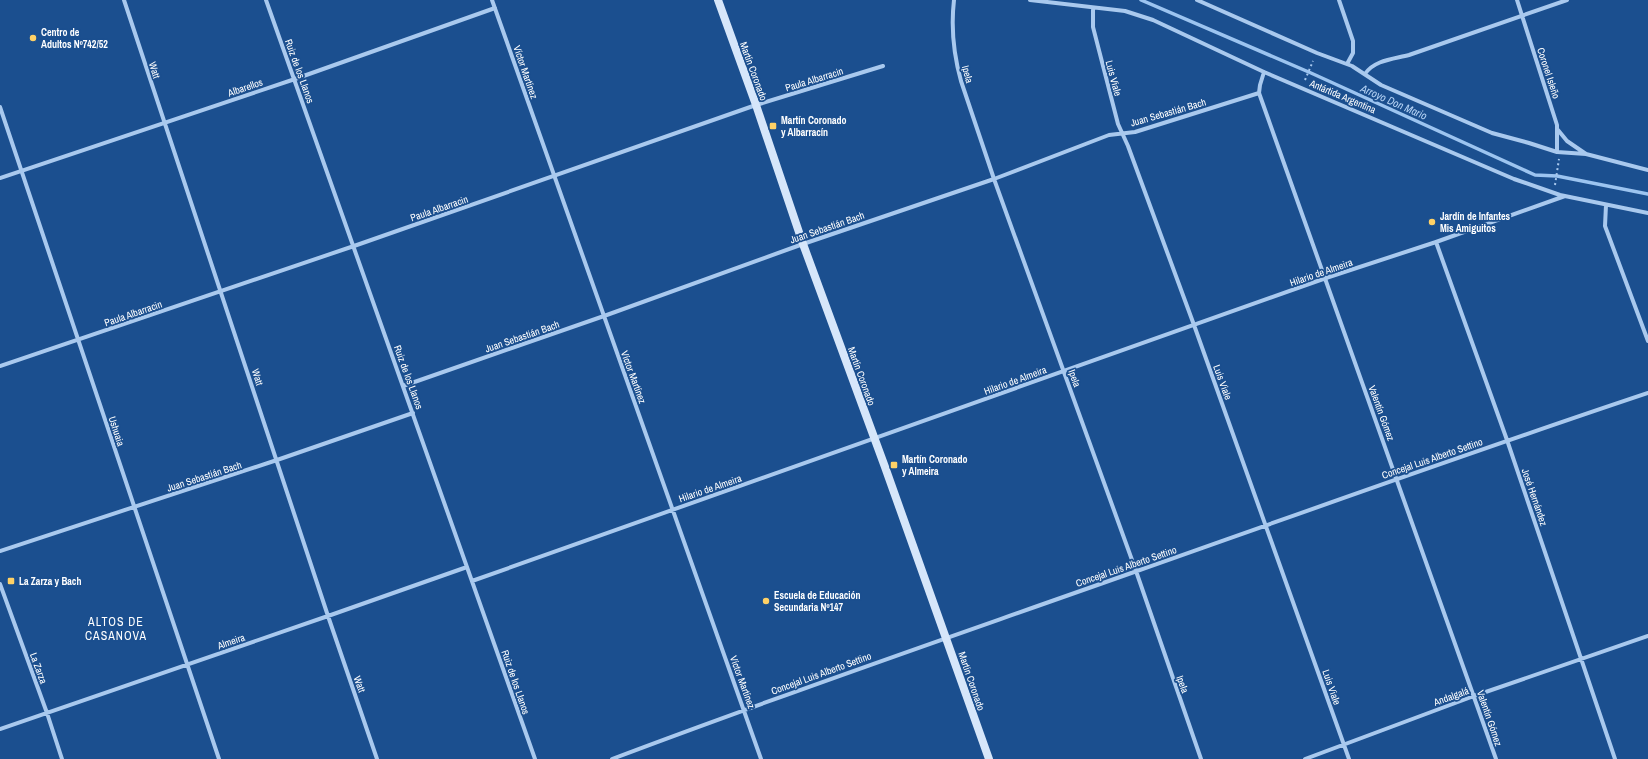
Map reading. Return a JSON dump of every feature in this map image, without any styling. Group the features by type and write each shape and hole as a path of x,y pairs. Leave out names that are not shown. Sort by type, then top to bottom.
{"street":[{"name":"Watt","path":"124,0 328,616 377,759"},
{"name":"Ruiz de los Llanos","path":"266,0 295,78 535,759"},
{"name":"Víctor Martínez","path":"492,0 761,759"},
{"name":"Martín Coronado","path":"718,0 756,105 803,244 989,759"},
{"name":"Ipela","path":"954,0 952,21 958,69 994,179 1136,571 1201,759"},
{"name":"Antártida Argentina","path":"1030,0 1125,11 1153,20 1264,72 1514,178 1565,196 1648,213"},
{"path":"1197,0 1317,53 1347,64 1381,85 1482,129 1558,152 1586,154 1648,170"},
{"path":"1339,0 1353,41 1353,53 1347,64"},
{"name":"Coronel Isleño","path":"1516,0 1557,129 1558,152"},
{"path":"1365,74 1373,65 1383,61 1409,55 1567,0"},
{"name":"Albarellos","path":"0,178 164,123 495,8"},
{"name":"Luis Viale","path":"1093,8 1093,28 1118,124 1194,325 1349,759"},
{"name":"Paula Albarracin","path":"0,366 554,177 756,105 883,66"},
{"path":"1259,93 1264,72"},
{"name":"Juan Sebastián Bach","path":"403,386 604,316 803,244 994,179 1109,134 1135,132 1259,93"},
{"name":"Valentín Gómez","path":"1259,93 1496,759"},
{"name":"Ushuaia","path":"0,107 219,759"},
{"path":"1557,129 1567,141 1586,154"},
{"name":"Hilario de Almeira","path":"472,580 1326,278 1436,242 1565,196"},
{"path":"1606,205 1605,226 1648,341"},
{"name":"José Hernández","path":"1436,242 1507,440 1615,759"},
{"name":"Concejal Luis Alberto Settino","path":"612,759 744,709 946,637 1397,478 1648,393"},
{"name":"Juan Sebastián Bach","path":"0,552 413,413"},
{"name":"Almeira","path":"0,729 467,567"},
{"name":"La Zarza","path":"0,584 47,713 62,759"},
{"name":"Andalgalá","path":"1305,759 1474,696 1648,636"}],"path":[{"path":"1304,82 1312,62"},
{"path":"1556,184 1560,161"}],"waterway":[{"name":"Arroyo Don Mario","path":"1141,0 1311,73 1535,175 1557,176 1648,194"}],"place":[{"name":"Centro de Adultos Nº742/52","path":"33,38"},
{"name":"Martín Coronado y Albarracín","path":"773,126"},
{"name":"Jardín de Infantes Mis Amiguitos","path":"1432,222"},
{"name":"Martín Coronado y Almeira","path":"894,465"},
{"name":"La Zarza y Bach","path":"11,581"},
{"name":"Escuela de Educación Secundaria Nº147","path":"766,601"}],"district":[{"name":"ALTOS DE CASANOVA","path":"116,629"}]}
